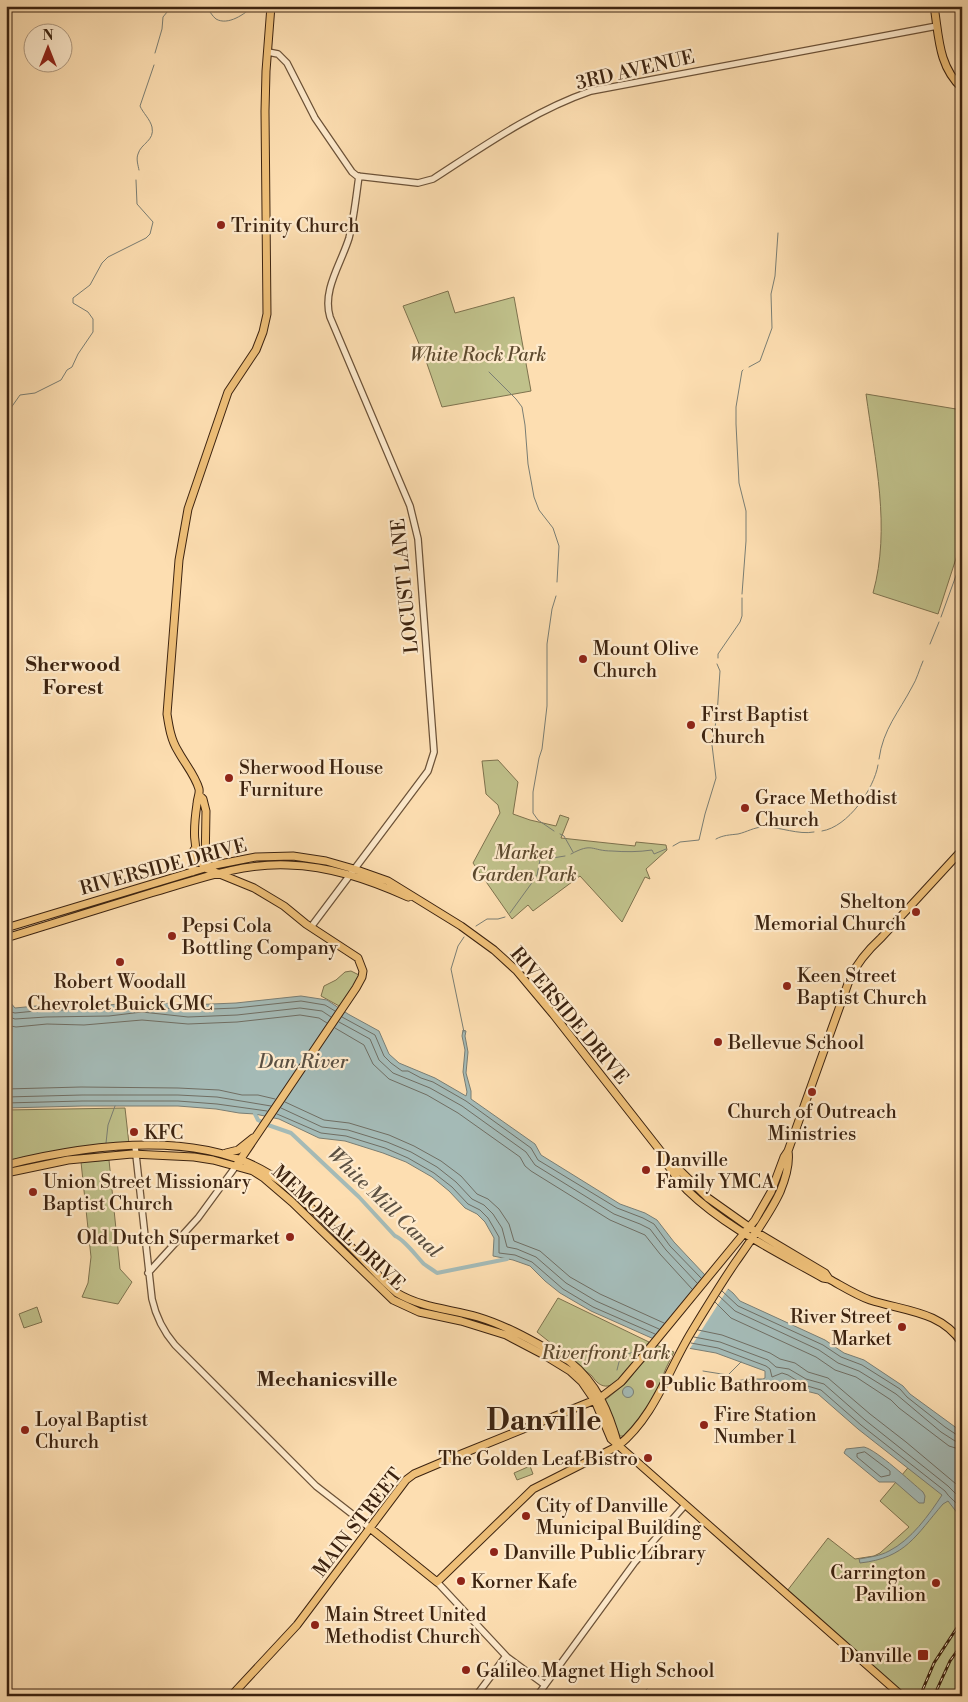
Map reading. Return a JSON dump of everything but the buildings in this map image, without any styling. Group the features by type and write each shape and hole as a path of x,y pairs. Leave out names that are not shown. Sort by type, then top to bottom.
{"main road":[{"path":"206,868 206,811 194,777 175,746 168,724 166,706 181,545 191,500 228,392 256,350 267,314 265,110 271,6"},
{"path":"934,6 945,66 953,79 962,88"},
{"path":"200,796 196,805 196,844 197,855 206,868 254,888 284,906 311,927 358,958 363,971 356,988 238,1163"},
{"path":"196,844 205,844"},
{"path":"192,872 196,844"},
{"path":"747,1230 766,1203 788,1151 848,985 858,963 870,947 881,938 962,850"},
{"name":"RIVERSIDE DRIVE","path":"6,928 192,872 243,859 281,856 326,861 394,884 481,940 517,971 662,1153 664,1159 687,1190 707,1208 747,1230 823,1278 829,1279 864,1297 916,1311 936,1319 954,1332 962,1344"},
{"name":"RIVERSIDE DRIVE","path":"6,938 218,873 247,867 280,865 319,868 349,875 390,889 440,912"},
{"path":"222,1153 238,1150 256,1135"},
{"name":"MEMORIAL DRIVE","path":"6,1165 62,1153 136,1146 189,1147 222,1153 258,1174 283,1194 393,1300 419,1312 484,1327 513,1338 570,1371 598,1399"},
{"path":"248,1149 252,1160 262,1169"},
{"path":"370,1528 437,1582 533,1489 618,1446 640,1424 658,1397 674,1361 779,1193 789,1158 788,1151"},
{"name":"MEMORIAL DRIVE","path":"6,1173 68,1160 136,1154 194,1157 238,1163 262,1169 277,1178 298,1196 397,1293 420,1304 478,1317 518,1333 573,1365 589,1381 598,1399"},
{"name":"MAIN STREET","path":"231,1696 297,1625 406,1480 414,1474 598,1399 620,1382 644,1356 747,1230"},
{"path":"598,1399 611,1439 618,1446 902,1696"}],"street":[{"name":"3RD AVENUE","path":"359,176 418,183 426,182 542,111 591,91 937,26"},
{"path":"268,52 278,54 287,63 322,130 349,169 359,176"},
{"name":"LOCUST LANE","path":"311,927 428,770 434,745 416,527 410,506 330,317 327,305 330,289 351,228 359,176"},
{"path":"136,1146 148,1273 152,1299 164,1330 175,1345 316,1486 370,1528"},
{"path":"148,1273 198,1218 238,1163"},
{"path":"537,1696 635,1562 685,1505"},
{"path":"437,1582 506,1656 544,1685"},
{"path":"476,1696 506,1656"}],"green space":[{"name":"White Rock Park","path":"448,291 455,313 514,297 531,391 442,407 425,358 403,306"},
{"path":"866,394 962,410 962,540 938,614 873,593 881,544 881,519 877,469"},
{"name":"Market Garden Park","path":"498,760 518,782 513,814 556,826 560,815 569,818 561,838 635,846 636,842 666,845 667,850 646,869 650,879 645,877 622,922 580,876 533,911 528,905 512,919 473,863 500,813 498,805 486,794 482,761"},
{"path":"351,971 359,975 359,977 341,1007 321,996 324,986 336,980 345,972"},
{"path":"125,1108 129,1144 6,1163 6,1110"},
{"path":"109,1160 120,1269 132,1282 118,1304 82,1297 88,1283 91,1257 81,1162"},
{"name":"Riverfront Park","path":"558,1298 649,1342 625,1374 613,1384 603,1386 599,1384 592,1376 537,1332"},
{"path":"37,1307 42,1322 24,1328 19,1314"},
{"path":"656,1345 674,1352 651,1405 625,1436 620,1436 604,1401 626,1383"},
{"path":"912,1463 962,1513 962,1696 907,1696 787,1591 828,1538 855,1559 874,1556 880,1553 909,1527 880,1501"},
{"path":"530,1466 533,1474 517,1480 514,1473"}],"water":[{"name":"Dan River","path":"6,990 10,1002 15,1008 46,1005 109,1005 142,1001 187,1005 236,1003 301,996 327,1000 379,1031 389,1054 399,1063 435,1078 466,1096 463,1072 465,1050 462,1036 463,1030 466,1031 468,1052 466,1073 471,1091 471,1099 535,1144 541,1155 620,1204 645,1213 657,1220 674,1242 705,1275 718,1281 740,1301 825,1340 844,1353 864,1360 903,1386 910,1394 962,1432 962,1519 948,1501 943,1504 909,1543 889,1556 860,1563 859,1559 886,1553 905,1540 925,1519 942,1495 858,1429 818,1394 795,1386 791,1392 767,1382 760,1382 745,1387 732,1386 730,1383 763,1379 765,1378 765,1371 716,1353 665,1344 591,1311 560,1293 530,1266 493,1256 494,1238 485,1222 477,1214 465,1208 432,1177 406,1162 345,1141 319,1138 279,1119 255,1114 178,1106 6,1108"},
{"path":"628,1386 634,1392 628,1398 622,1392"},
{"path":"864,1447 885,1460 923,1492 925,1496 924,1503 919,1503 895,1482 879,1482 844,1453 846,1449"}],"pier":[{"path":"706,1273 720,1279 729,1287 689,1350 665,1346 652,1341"}],"waterway":[{"path":"155,53 162,29 163,17 172,6"},
{"path":"206,6 212,15 221,21 231,20 253,6"},
{"path":"139,170 138,154 152,136 151,124 140,106 154,65"},
{"path":"6,428 8,412 20,395 35,393 61,380 67,370 72,367 78,354 93,332 93,319 88,312 73,303 73,298 90,285 102,263 108,257 146,238 150,234 153,222 137,204 136,180"},
{"path":"749,367 760,361 772,328 771,294 775,276 778,233"},
{"path":"742,594 746,511 739,483 736,407 743,370"},
{"path":"489,372 522,407 528,464 534,497 539,510 553,528 559,546 557,582"},
{"path":"941,617 962,559"},
{"path":"554,831 538,820 533,813 533,792 542,749 547,706 547,644 552,609 556,596"},
{"path":"718,658 718,654 740,622 742,598"},
{"path":"930,644 939,622"},
{"path":"879,759 884,739 892,721 914,684 923,661"},
{"path":"717,664 720,671 717,715"},
{"path":"673,846 680,842 699,840 716,778 712,745 716,721"},
{"path":"822,831 832,828 841,822 858,806 876,775 878,765"},
{"path":"716,839 760,827 808,833 814,832"},
{"path":"560,834 564,836 573,852"},
{"path":"571,854 584,848 622,852 652,850 654,854 666,849"},
{"path":"510,913 537,875 540,860 565,856"},
{"path":"476,926 487,919 505,917"},
{"path":"464,937 458,946 451,969 464,1032"},
{"path":"106,1143 108,1125 115,1106"},
{"name":"White Mill Canal","path":"255,1114 258,1120 291,1133 359,1197 424,1264 437,1273 507,1259"},
{"path":"617,1370 620,1358 639,1349"},
{"path":"703,1371 728,1375 741,1362"},
{"path":"639,1696 647,1689"}],"railway":[{"path":"920,1696 934,1663 962,1620"},
{"path":"934,1696 950,1661 962,1644"}],"place":[{"name":"Trinity Church","path":"221,225"},
{"name":"Mount Olive Church","path":"583,659"},
{"name":"First Baptist Church","path":"691,725"},
{"name":"Sherwood House Furniture","path":"229,778"},
{"name":"Grace Methodist Church","path":"745,808"},
{"name":"Shelton Memorial Church","path":"916,912"},
{"name":"Pepsi Cola Bottling Company","path":"172,936"},
{"name":"Robert Woodall Chevrolet Buick GMC","path":"120,962"},
{"name":"Keen Street Baptist Church","path":"787,986"},
{"name":"Bellevue School","path":"718,1042"},
{"name":"Church of Outreach Ministries","path":"812,1092"},
{"name":"KFC","path":"134,1132"},
{"name":"Danville Family YMCA","path":"646,1170"},
{"name":"Union Street Missionary Baptist Church","path":"33,1192"},
{"name":"Old Dutch Supermarket","path":"290,1237"},
{"name":"River Street Market","path":"902,1327"},
{"name":"Public Bathroom","path":"650,1384"},
{"name":"Fire Station Number 1","path":"704,1425"},
{"name":"Loyal Baptist Church","path":"25,1430"},
{"name":"The Golden Leaf Bistro","path":"648,1458"},
{"name":"City of Danville Municipal Building","path":"526,1516"},
{"name":"Danville Public Library","path":"494,1552"},
{"name":"Korner Kafe","path":"461,1581"},
{"name":"Carrington Pavilion","path":"936,1583"},
{"name":"Main Street United Methodist Church","path":"315,1625"},
{"name":"Danville","path":"923,1655"},
{"name":"Galileo Magnet High School","path":"466,1670"}],"district":[{"name":"Sherwood Forest","path":"73,676"},
{"name":"Mechanicsville","path":"327,1379"},
{"name":"Danville","path":"544,1420"}]}
